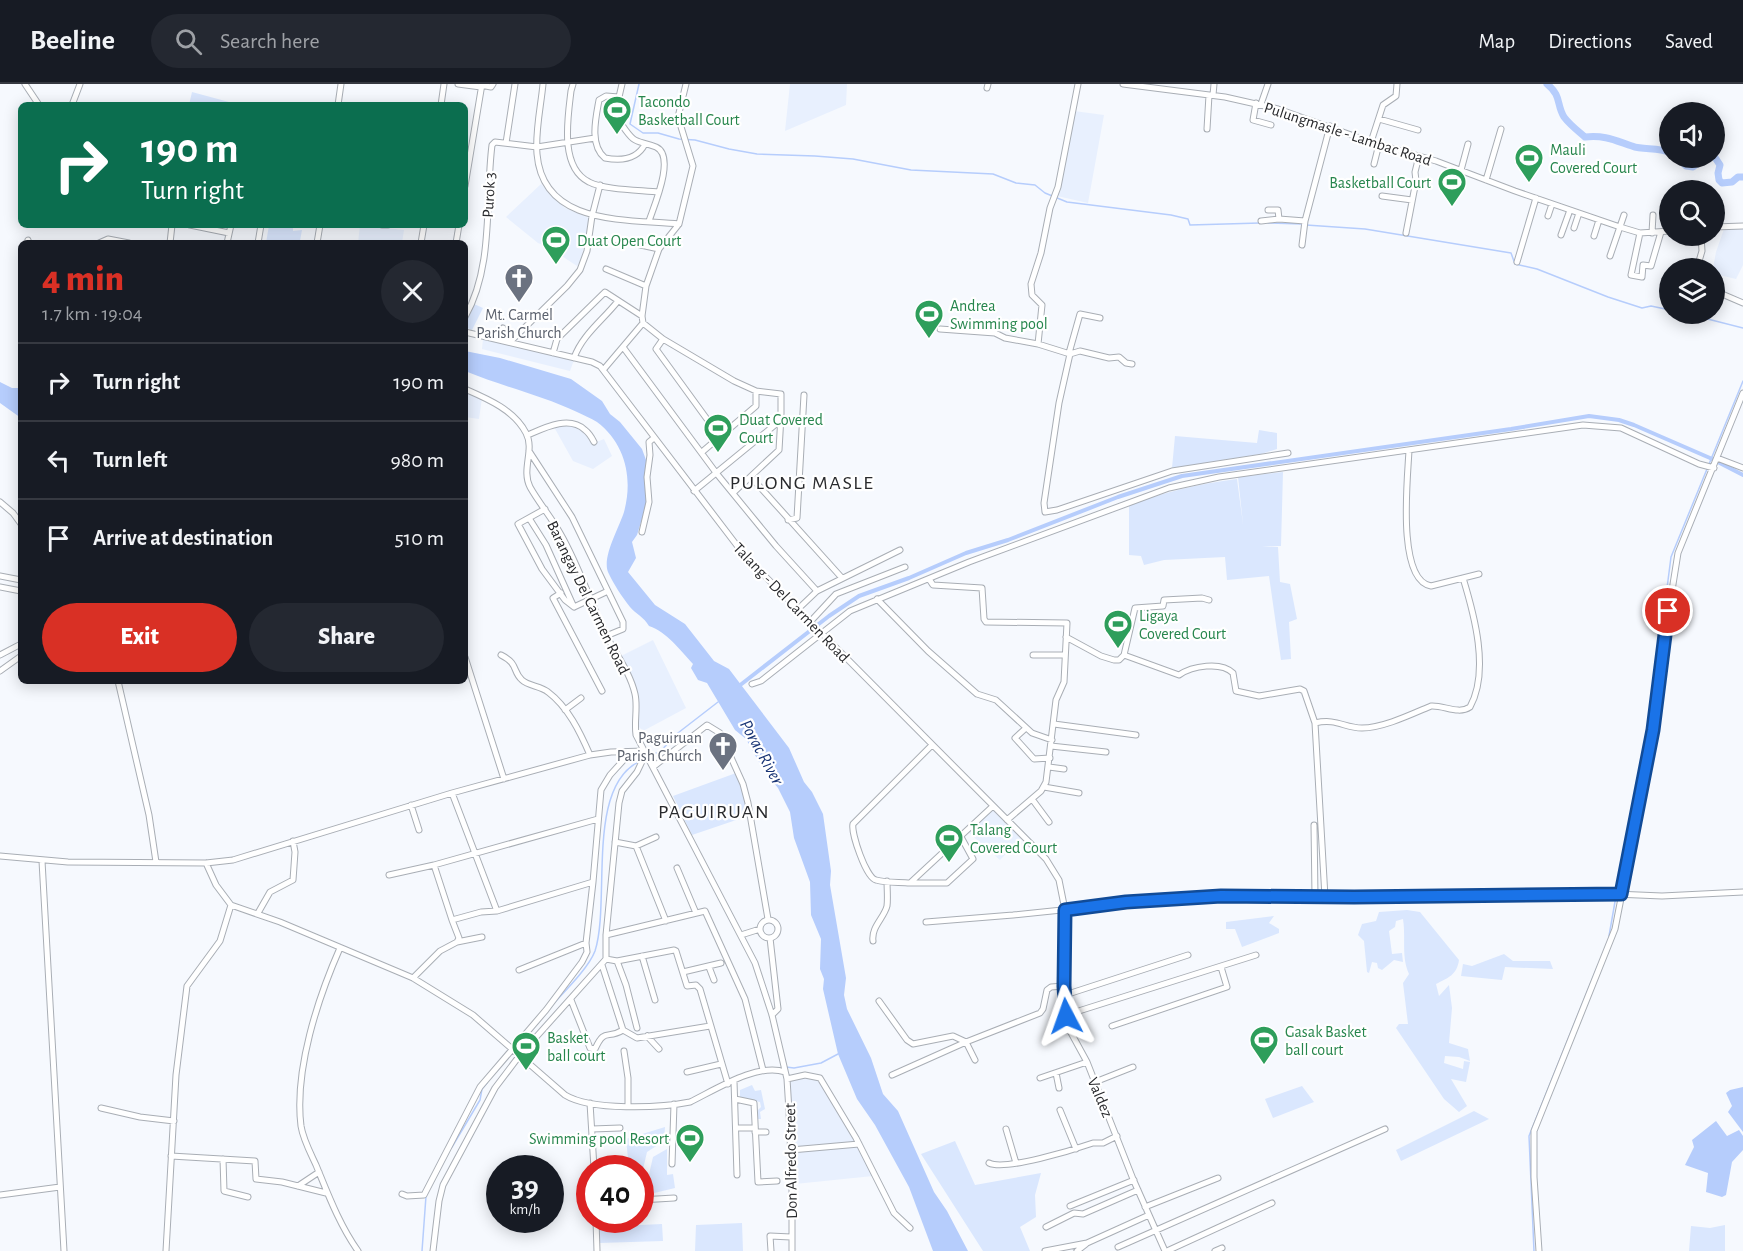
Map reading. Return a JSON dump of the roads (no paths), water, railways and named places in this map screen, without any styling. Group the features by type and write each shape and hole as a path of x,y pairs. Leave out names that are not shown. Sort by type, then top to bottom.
{"street":[{"path":"25,84 37,102"},
{"path":"73,102 80,84"},
{"path":"338,102 341,84"},
{"path":"441,102 444,84"},
{"path":"458,84 491,87 493,84"},
{"path":"514,84 506,143 537,147 595,138"},
{"path":"543,84 537,147 540,174 552,192 570,207 592,216 679,224"},
{"path":"573,84 566,142 577,170 588,182 659,192"},
{"path":"622,84 620,97 606,96 599,100 595,138 601,154 611,159 626,159 639,153 645,144"},
{"path":"468,333 574,358 596,364 604,369 643,320 646,286 659,249 679,224 693,166 678,117 686,84"},
{"path":"1038,344 1042,305 1032,295 1031,284 1040,260 1052,200 1056,193 1078,84"},
{"name":"Pulungmasle - Lambac Road","path":"1125,84 1211,95 1258,104 1461,170 1620,227 1640,233 1659,232"},
{"path":"1207,129 1214,84"},
{"path":"1268,84 1253,120 1271,125"},
{"path":"1371,142 1386,98 1396,96 1397,84"},
{"path":"468,165 481,85"},
{"path":"1379,119 1418,130"},
{"path":"622,125 638,142 657,148 663,154 665,169 649,221"},
{"path":"1302,245 1304,223 1330,126"},
{"path":"1486,180 1501,129"},
{"name":"Purok 3","path":"468,309 479,280 484,258 492,145 495,142 506,143"},
{"path":"1374,164 1379,144"},
{"path":"1461,170 1468,144"},
{"path":"1406,233 1419,156"},
{"path":"510,342 567,286 580,270 587,251 592,216 600,185"},
{"path":"1382,196 1412,200"},
{"path":"1517,262 1536,198"},
{"path":"1548,216 1552,204"},
{"path":"1268,210 1278,210 1279,219"},
{"path":"1561,235 1570,210"},
{"path":"1574,228 1579,213"},
{"path":"1610,256 1624,214"},
{"path":"1652,233 1653,214"},
{"path":"1261,222 1279,219 1304,223"},
{"path":"1594,236 1599,220"},
{"path":"1725,227 1743,226"},
{"path":"205,228 229,233"},
{"path":"228,240 230,228"},
{"path":"1640,233 1631,275 1642,277 1643,265 1651,266 1659,239"},
{"path":"613,239 659,249"},
{"path":"606,269 646,286"},
{"path":"553,353 557,339 605,292 643,320 663,339 734,381 756,391 781,394 779,450 733,493"},
{"path":"1725,295 1743,303"},
{"path":"574,358 578,345 618,301"},
{"path":"1100,318 1080,314 1059,404 1044,503 1045,512 1149,478 1288,453"},
{"path":"498,339 503,328"},
{"path":"940,329 995,333 1005,338 1070,353 1080,351 1109,358 1119,357 1126,363 1132,364"},
{"path":"663,339 656,349 720,437"},
{"path":"623,347 717,474 776,546 817,591"},
{"name":"Talang - Del Carmen Road","path":"604,369 745,556 1046,859 1059,880 1065,910 1065,938"},
{"path":"468,389 507,411 528,435 565,423 584,428 594,442"},
{"path":"702,452 756,406 756,391"},
{"path":"1539,1251 1534,1177 1534,1131 1611,939 1618,894 1653,730 1675,564 1711,467 1717,458 1743,393"},
{"path":"788,520 797,518 804,395"},
{"path":"694,491 776,424 781,416"},
{"path":"752,684 761,681 819,631 850,611 1123,504 1169,488 1219,475 1409,450 1557,427 1605,425 1621,428 1711,467"},
{"name":"Barangay Del Carmen Road","path":"528,435 526,476 530,486 560,533 606,636 633,687 636,697 636,735 755,963 772,1015"},
{"path":"642,532 650,502 646,477 650,455 649,442 654,438"},
{"path":"1409,450 1406,534 1414,570 1426,585 1479,574"},
{"path":"529,451 572,516 625,627 606,636"},
{"path":"1717,458 1743,468"},
{"path":"1218,464 1219,475"},
{"path":"751,477 842,578"},
{"path":"0,502 18,520"},
{"path":"545,509 518,525 542,569 574,607"},
{"path":"530,518 546,545 574,607"},
{"path":"797,610 817,591 900,550"},
{"path":"811,624 837,594 905,567"},
{"path":"850,573 859,585"},
{"path":"0,576 18,579"},
{"path":"1316,723 1330,720 1355,728 1367,728 1431,706 1460,711 1470,707 1478,685 1478,645 1476,624 1463,578"},
{"path":"929,579 933,585 982,588 986,622 1067,623 1064,682 1056,700 1049,767 1044,787 1007,820"},
{"path":"0,587 18,590"},
{"path":"574,607 608,591"},
{"path":"561,593 553,598 602,691"},
{"path":"1065,637 1110,660 1119,660 1124,655 1135,608 1163,606 1164,600 1202,598 1209,600"},
{"path":"877,599 928,651 977,694 996,700 1032,733 1051,743 1106,752"},
{"path":"0,655 18,646"},
{"path":"501,655 512,662 522,680 547,691 565,710 580,731 590,755"},
{"path":"1033,655 1065,656"},
{"path":"1124,655 1179,675 1197,668 1224,667 1233,673 1236,691 1253,695 1302,690 1316,723 1325,897"},
{"path":"0,671 18,658"},
{"path":"468,666 504,779"},
{"path":"119,684 149,815 156,862"},
{"path":"565,710 581,698"},
{"path":"1054,724 1136,735"},
{"path":"652,764 707,725 720,733 743,784 748,803 768,919"},
{"path":"1026,728 1015,738 1034,759 1050,758"},
{"path":"932,745 853,824 856,841 870,877 875,880 947,884 973,859 961,837"},
{"path":"0,856 42,861 206,863 233,860 452,793 590,755 611,752 645,755 637,772 622,791 604,962 623,1030 637,1038 710,1026"},
{"path":"402,1194 424,1195 480,1087 546,1010 582,962 587,952 601,790 610,775 630,753"},
{"path":"1049,767 1064,769"},
{"path":"1044,787 1079,794"},
{"path":"452,793 497,911"},
{"path":"1032,799 1049,822"},
{"path":"411,806 419,830"},
{"path":"910,883 993,806"},
{"path":"389,875 434,865 598,819"},
{"path":"1314,825 1315,897"},
{"path":"615,842 636,846 656,837"},
{"path":"258,913 270,892 293,880 295,852 293,841"},
{"path":"636,846 666,921"},
{"path":"42,861 64,1251"},
{"path":"206,863 216,885 231,905 258,913 413,978 473,1015 565,1095 575,1101 628,1106 690,1102 763,1070 774,1068 784,1072"},
{"path":"434,865 459,938 457,942"},
{"path":"677,868 696,913"},
{"path":"873,941 872,936 878,920 886,908 887,881"},
{"path":"452,920 481,912 497,911 593,882"},
{"path":"926,921 1188,897 1618,894 1672,896 1743,892"},
{"path":"166,1251 176,1074 187,986 220,941 231,905"},
{"path":"606,935 705,911 745,999 763,1070"},
{"path":"768,919 775,921 778,928 776,934 770,938 763,936 760,929 762,922 768,919"},
{"path":"741,935 760,929"},
{"path":"413,978 440,951 457,942 482,937"},
{"path":"770,938 778,1009 772,1015"},
{"name":"Valdez","path":"1065,938 1064,986 1066,1016 1071,1035 1087,1062 1145,1207 1166,1251"},
{"path":"519,970 586,944"},
{"path":"340,948 327,976 306,1047 301,1125 326,1193 358,1251"},
{"path":"433,1251 443,1185 495,1088 519,1055 604,962 674,950 678,954 687,986 696,985 700,989 721,1064 731,1083 735,1099 737,1175"},
{"path":"1065,995 1188,955"},
{"path":"1066,1016 1256,955"},
{"path":"642,956 655,1000"},
{"path":"617,961 637,1028"},
{"path":"683,972 721,963"},
{"path":"709,967 714,980"},
{"path":"1112,1026 1227,987 1221,967"},
{"path":"892,1075 966,1042 1040,1013 1047,990 1064,986"},
{"path":"571,1000 590,1048 595,1049 604,1035 617,1034 623,1030"},
{"path":"879,1001 907,1040 913,1044 953,1036 966,1042 975,1060"},
{"name":"Don Alfredo Street","path":"772,1015 787,1079 792,1184 792,1251"},
{"path":"648,1036 659,1049"},
{"path":"624,1051 628,1078 628,1106"},
{"path":"1040,1078 1087,1062"},
{"path":"687,1072 721,1064"},
{"path":"1095,1082 1133,1067"},
{"path":"1056,1072 1059,1088"},
{"path":"787,1079 805,1075 820,1078 859,1144 894,1213 910,1228"},
{"path":"735,1099 753,1103 758,1182 777,1181"},
{"path":"590,1103 593,1155"},
{"path":"672,1164 674,1104"},
{"path":"101,1108 140,1117 174,1121"},
{"path":"1060,1110 1076,1149"},
{"path":"592,1129 620,1128"},
{"path":"736,1128 766,1132"},
{"path":"1006,1129 1016,1163"},
{"path":"1118,1247 1385,1129"},
{"path":"988,1163 995,1166 1016,1163 1093,1143 1103,1143 1117,1136"},
{"path":"790,1150 859,1144"},
{"path":"171,1156 255,1161 256,1179 282,1182 326,1193"},
{"path":"224,1159 224,1191 248,1197"},
{"path":"298,1186 319,1172"},
{"path":"1145,1207 1218,1178"},
{"path":"1070,1206 1134,1180"},
{"path":"0,1195 60,1187"},
{"path":"1046,1227 1138,1190"},
{"path":"654,1199 674,1198"},
{"path":"1166,1251 1272,1203"},
{"path":"1045,1251 1087,1243 1149,1215"},
{"path":"596,1233 597,1251"},
{"path":"771,1251 770,1236 791,1237"},
{"path":"1077,1251 1087,1243"},
{"path":"1215,1251 1222,1248"}],"water":[{"name":"Porac River","path":"468,352 500,358 571,379 602,401 610,414 620,422 642,449 646,460 647,503 637,535 632,542 636,558 628,572 655,605 685,624 714,661 729,669 789,748 804,782 812,792 823,814 831,871 830,885 846,978 844,995 847,1009 871,1058 883,1094 898,1111 934,1192 968,1251 933,1251 909,1187 875,1125 857,1099 838,1054 823,989 824,979 820,969 821,939 811,915 810,882 794,838 790,812 778,788 764,771 746,739 735,730 707,683 698,680 691,668 693,664 667,637 649,626 630,607 608,572 607,559 627,500 627,475 621,451 607,431 597,422 563,406 468,372"},
{"path":"0,382 12,388 18,388 18,416 0,403"},
{"path":"1743,1087 1743,1132 1728,1112 1732,1106 1726,1093"},
{"path":"1716,1121 1727,1136 1739,1130 1743,1136 1743,1150 1732,1162 1726,1195 1722,1197 1706,1192 1708,1173 1685,1165 1694,1147 1692,1140"}],"waterway":[{"path":"639,84 630,124 643,133 658,133 757,154 853,159 911,170 993,174 1016,183 1035,185 1045,193 1067,202 1171,215 1188,219 1190,225 1260,223"},
{"path":"1547,84 1555,92 1564,117 1585,137 1604,137 1637,147 1659,150"},
{"path":"1719,168 1719,180 1722,183 1743,177"},
{"path":"1268,223 1302,224"},
{"path":"1306,225 1365,229 1511,253 1515,264 1537,269 1642,308 1651,306 1659,308"},
{"path":"1725,323 1743,328"},
{"path":"1617,891 1649,728 1671,557 1743,381"},
{"path":"739,686 829,616 859,596 909,578 966,553 1008,540 1118,497 1182,476 1589,416 1619,420 1634,425 1743,475"},
{"path":"650,756 661,751 674,736 718,702"},
{"path":"555,1002 583,971 595,951 599,930 606,819 612,795 623,775 640,761"},
{"path":"1609,936 1616,896"},
{"path":"1534,1251 1529,1136 1598,965"},
{"path":"786,1067 794,1068 821,1063 838,1054"},
{"path":"452,1147 480,1100 482,1089 487,1083"},
{"path":"422,1251 426,1196"}],"place":[{"name":"Tacondo Basketball Court","path":"617,136"},
{"name":"Mauli Covered Court","path":"1529,184"},
{"name":"Basketball Court","path":"1452,208"},
{"name":"Duat Open Court","path":"556,266"},
{"name":"Mt. Carmel Parish Church","path":"519,304"},
{"name":"Andrea Swimming pool","path":"929,340"},
{"name":"Duat Covered Court","path":"718,454"},
{"name":"Ligaya Covered Court","path":"1118,650"},
{"name":"Paguiruan Parish Church","path":"723,772"},
{"name":"Talang Covered Court","path":"949,864"},
{"name":"Gasak Basket ball court","path":"1264,1066"},
{"name":"Basket ball court","path":"526,1072"},
{"name":"Swimming pool Resort","path":"690,1164"}],"district":[{"name":"PULONG MASLE","path":"802,482"},
{"name":"PAGUIRUAN","path":"714,811"}]}
